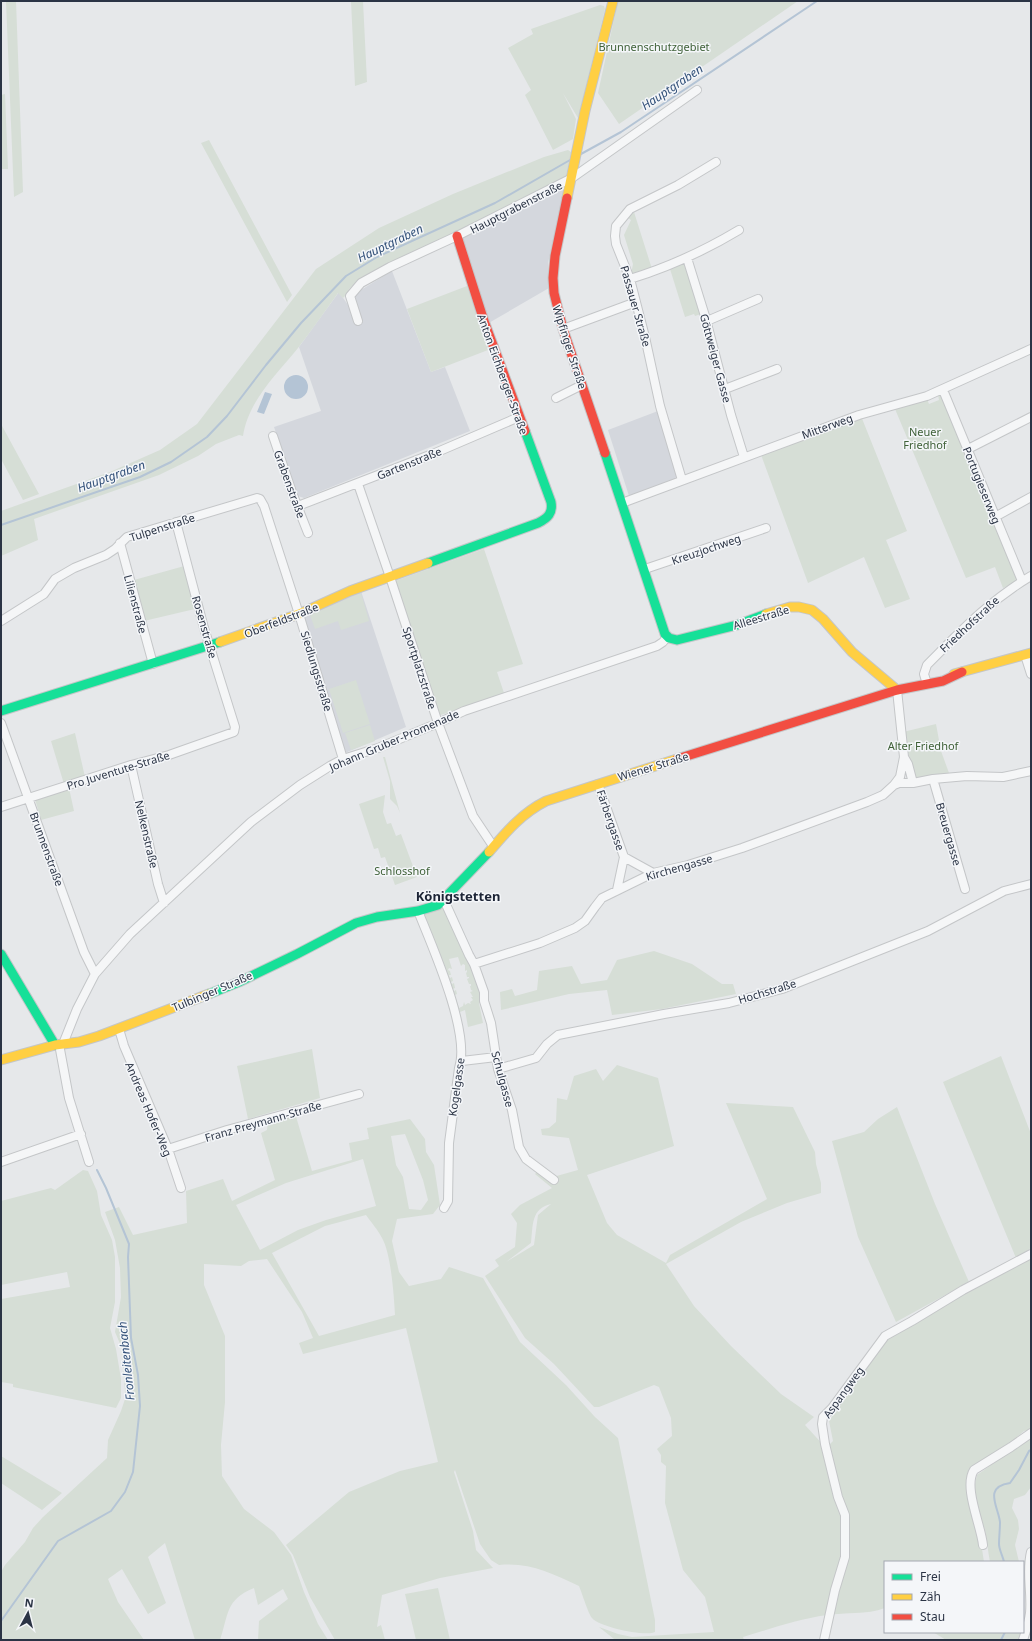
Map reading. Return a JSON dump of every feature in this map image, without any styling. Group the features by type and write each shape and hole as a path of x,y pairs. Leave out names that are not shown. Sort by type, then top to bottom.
{"street":[{"name":"Wipfinger Straße","path":"613,1 585,110 557,248 554,272 555,299 563,329 667,637"},
{"name":"Hauptgrabenstraße","path":"358,321 350,296 361,283 390,267 457,236 572,176 697,90"},
{"name":"Passauer Straße","path":"682,480 660,406 630,279 616,244 616,226 630,209 678,185 716,162"},
{"path":"630,279 687,258 711,247 739,230"},
{"name":"Anton Eichberger-Straße","path":"457,236 484,322 551,502 553,511"},
{"name":"Göttweiger Gasse","path":"687,258 707,321 744,457"},
{"path":"707,321 758,299"},
{"path":"563,329 636,302"},
{"name":"Mitterweg","path":"622,503 858,415 911,401 943,390 1031,349"},
{"path":"725,389 777,370"},
{"path":"556,398 582,385"},
{"name":"Portugieserweg","path":"943,390 1022,581"},
{"name":"Gartenstraße","path":"298,506 435,453 519,417"},
{"path":"968,449 1031,417"},
{"name":"Grabenstraße","path":"273,436 308,533"},
{"name":"Sportplatzstraße","path":"358,484 438,723 473,816 493,846"},
{"path":"995,517 1031,497"},
{"name":"Tulpenstraße","path":"1,621 44,594 55,579 74,568 106,555 115,549 127,537 253,498"},
{"name":"Siedlungsstraße","path":"253,498 260,499 264,506 299,614 343,759"},
{"name":"Oberfeldstraße","path":"1,711 210,646 299,614 350,592 538,523 550,516 553,511"},
{"name":"Rosenstraße","path":"176,522 210,646 235,727 234,732"},
{"name":"Kreuzjochweg","path":"645,570 766,528"},
{"name":"Lilienstraße","path":"120,543 153,664"},
{"name":"Friedhofstraße","path":"926,681 924,671 927,665 949,642 982,610 1003,593 1031,576"},
{"name":"Alleestraße","path":"667,637 677,640 740,624 786,608 796,606 806,607 818,614 860,661 885,679 897,690"},
{"name":"Johann Gruber-Promenade","path":"59,1044 95,974 130,934 181,886 262,814 300,785 343,759 378,748 438,723 464,710 656,646 663,642 667,637"},
{"path":"1028,654 1031,674"},
{"name":"Wiener Straße","path":"444,900 518,819 536,806 557,797 926,681 948,679 962,672 1028,654"},
{"name":"Kirchengasse","path":"474,964 540,942 575,928 586,921 602,898 652,873 688,865 742,848 883,795 900,777 904,757 897,690"},
{"name":"Brunnenstraße","path":"1,723 84,952 95,974"},
{"name":"Pro Juventute-Straße","path":"1,807 131,765 169,755 234,732"},
{"path":"904,757 908,764 913,783"},
{"name":"Nelkenstraße","path":"131,765 158,884 164,903"},
{"path":"894,785 967,776 1003,777 1031,771"},
{"name":"Breuergasse","path":"933,779 965,889"},
{"name":"Färbergasse","path":"598,784 624,856 617,890"},
{"name":"Färbergasse","path":"624,856 652,873"},
{"name":"Hochstraße","path":"498,1069 536,1058 547,1044 558,1035 729,1003 782,988 928,931 1004,891 1031,884"},
{"name":"Tulbinger Straße","path":"1,1060 59,1044 79,1042 119,1029 239,982 306,950 356,923 377,917 418,911 438,905 444,900"},
{"name":"Schulgasse","path":"444,900 468,955 474,964 484,992 484,1001 491,1023 498,1069 512,1110 519,1147 526,1159 554,1180"},
{"name":"Kogelgasse","path":"418,911 441,968 454,1010 459,1032 462,1061 459,1068 448,1143 448,1201 444,1208"},
{"path":"1,954 59,1044 69,1098 89,1162"},
{"name":"Andreas Hofer-Weg","path":"119,1029 133,1070 168,1150 180,1188"},
{"path":"462,1061 496,1057"},
{"name":"Franz Preymann-Straße","path":"168,1150 227,1130 359,1094"},
{"path":"1,1162 81,1134"},
{"name":"Aspangweg","path":"824,1640 835,1590 846,1557 846,1534 845,1515 838,1497 823,1436 823,1417 832,1408 884,1336 963,1290 1031,1254"},
{"path":"983,1544 981,1530 971,1496 972,1474 974,1470 1031,1433"},
{"path":"1023,1640 1028,1625 1030,1612 1029,1561 1031,1552"}],"shaded area":[{"path":"566,185 548,263 549,288 487,324 462,241 466,235"},
{"path":"392,271 431,372 445,367 470,431 304,498 298,496 274,427 321,411 299,347 339,292 348,305 356,293"},
{"path":"658,411 677,476 675,480 629,496 608,430"},
{"path":"360,588 406,727 345,753 299,614"}],"green space":[{"path":"6,1 16,1 23,192 14,197"},
{"path":"351,1 363,1 367,82 355,86"},
{"name":"Brunnenschutzgebiet","path":"618,1 798,1 619,124 598,93"},
{"path":"600,5 604,6 605,9 578,118 563,93 576,119 573,139 553,150 525,95 531,90 508,48 533,34 531,29"},
{"path":"5,94 8,169 1,169 1,95"},
{"path":"209,140 292,295 287,302 201,143"},
{"path":"568,150 571,152 566,176 525,199 361,278 349,289 348,293 343,298 338,293 298,348 264,389 251,411 243,436 239,435 216,444 198,456 159,475 34,519 38,540 1,556 1,511 110,472 160,450 197,424 316,269 379,228 453,194 544,157"},
{"path":"634,212 652,269 637,275 631,274 633,264 624,235 631,220 627,217"},
{"path":"685,262 701,314 695,316 694,314 685,317 670,269"},
{"path":"467,286 488,350 431,372 407,309"},
{"name":"Neuer Friedhof","path":"942,393 1018,581 1003,588 995,567 966,578 895,409 927,399 929,404 939,400 938,395"},
{"path":"861,416 907,531 886,540 910,599 885,608 864,557 808,583 760,452"},
{"path":"1,424 39,494 23,500 1,459"},
{"path":"484,549 523,664 497,672 504,693 438,716 395,581"},
{"path":"188,565 199,608 144,621 134,580"},
{"path":"361,593 369,621 341,630 338,621 315,629 310,615"},
{"path":"356,680 370,724 343,733 329,689"},
{"name":"Alter Friedhof","path":"936,724 941,751 949,773 915,779 903,732"},
{"path":"370,725 375,741 351,750 345,733"},
{"path":"75,733 85,777 64,784 51,741"},
{"path":"383,757 385,757 400,813 397,806 390,799 390,781"},
{"path":"69,788 74,811 41,820 35,799"},
{"name":"Schlosshof","path":"385,795 383,812 387,824 391,823 396,836 401,834 417,877 395,885 385,857 381,858 378,848 374,849 359,804"},
{"path":"444,900 469,955 484,1001 479,1003 483,1023 468,1027 465,1010 460,1012 459,1009 454,1011 418,911","holes":["458,957 461,966 463,964 465,965 465,971 467,970 467,977 469,977 467,979 469,984 471,984 471,990 473,991 470,992 473,1000 470,1002 471,1004 468,1003 465,1005 464,1002 463,1006 459,1008 455,995 457,994 456,990 454,991 453,989 455,988 454,983 452,984 452,977 450,978 449,975 451,975 450,971 448,970 449,968 452,969 449,959"]},
{"path":"654,951 692,964 722,984 733,984 736,994 662,1009 612,1015 607,990 569,994 501,1010 500,992 512,989 515,996 537,990 539,971 572,966 581,984 607,980 617,960"},
{"path":"312,1049 320,1098 248,1119 237,1066"},
{"path":"1001,1056 1031,1134 1031,1248 1016,1258 943,1082"},
{"path":"617,1065 658,1078 674,1146 587,1175 607,1223 617,1235 666,1263 670,1255 767,1199 726,1103 793,1107 815,1152 816,1164 821,1183 821,1193 787,1203 741,1222 666,1264 694,1306 731,1346 781,1394 814,1417 805,1425 826,1448 833,1441 829,1421 888,1337 1031,1257 1031,1430 1024,1431 999,1453 970,1471 984,1561 884,1561 884,1608 871,1612 834,1614 805,1619 743,1637 744,1640 619,1640 614,1639 599,1627 632,1637 714,1632 705,1597 683,1570 665,1503 666,1466 661,1462 661,1455 657,1449 672,1436 671,1418 659,1387 654,1385 599,1407 594,1407 554,1364 525,1338 485,1276 499,1266 495,1260 515,1247 517,1223 511,1214 520,1205 552,1188 535,1174 537,1172 553,1177 578,1170 569,1138 542,1135 541,1129 549,1128 556,1122 557,1098 567,1100 574,1076 596,1069 603,1081","holes":["551,1204 538,1215 534,1245 506,1262 531,1243 533,1224 536,1214 544,1206"]},
{"path":"897,1107 935,1204 969,1282 896,1322 858,1237 832,1141 864,1132 878,1119"},
{"path":"295,1113 312,1171 352,1160 349,1143 369,1139 367,1128 410,1119 425,1139 426,1152 434,1165 440,1205 433,1214 397,1219 392,1241 399,1272 409,1286 441,1279 449,1267 483,1278 520,1342 566,1385 595,1417 618,1438 655,1620 655,1632 633,1632 604,1625 596,1621 590,1615 579,1586 531,1567 521,1565 499,1565 491,1560 480,1544 455,1470 454,1472 473,1531 476,1550 493,1568 440,1578 382,1595 377,1627 381,1625 385,1640 335,1640 310,1597 293,1555 286,1545 349,1492 400,1471 438,1462 406,1328 303,1354 299,1343 313,1338 302,1312 267,1259 249,1261 241,1266 204,1264 204,1285 225,1336 225,1402 221,1445 222,1476 244,1509 274,1532 291,1555 304,1592 318,1624 328,1640 258,1640 259,1621 288,1599 283,1589 258,1605 254,1588 233,1603 227,1615 220,1640 195,1640 165,1543 148,1557 166,1603 148,1614 122,1569 108,1579 118,1602 144,1640 1,1640 1,1572 5,1565 25,1542 33,1528 43,1517 107,1458 108,1440 125,1399 121,1346 115,1332 121,1297 120,1268 115,1240 105,1212 119,1207 133,1235 187,1223 186,1191 223,1179 232,1201 275,1180 261,1133 267,1130 268,1122","holes":["405,1134 423,1180 428,1200 421,1210 409,1209 403,1177 396,1165 391,1136","363,1159 376,1206 326,1220 298,1230 260,1250 236,1205 286,1183","366,1215 380,1235 388,1254 392,1275 395,1315 319,1336 272,1253 325,1226"]},
{"path":"83,1170 88,1171 97,1191 101,1215 112,1240 115,1257 115,1302 110,1328 116,1349 121,1379 121,1398 116,1408 13,1387 13,1384 1,1382 1,1299 70,1287 67,1272 1,1285 1,1201 51,1188 55,1190"},
{"path":"1031,1438 1031,1487 1025,1495 1014,1499 1012,1508 1018,1520 1019,1529 1015,1545 1019,1561 990,1561 985,1530 975,1496 975,1482 977,1475"},
{"path":"1,1456 62,1493 42,1510 1,1483"},
{"path":"438,1588 450,1640 416,1640 405,1594"},
{"path":"935,1633 1023,1633 1020,1640 946,1640"}],"water":[{"path":"296,375 305,378 308,387 305,396 296,399 287,396 284,387 287,378"},
{"path":"265,392 272,394 264,414 257,412"}],"waterway":[{"name":"Hauptgraben","path":"581,154 621,132 817,1"},
{"name":"Hauptgraben","path":"1,525 140,477 171,462 207,437 227,416 266,365 301,323 346,276 377,257 495,203 570,160"},
{"name":"Fronleitenbach","path":"1,1621 58,1541 111,1511 125,1492 133,1472 140,1406 138,1375 131,1338 128,1257 129,1244 97,1170"},
{"path":"1004,1561 999,1546 1000,1522 995,1504 994,1493 1002,1485 1010,1483 1031,1450"},
{"path":"1001,1640 1004,1633"}],"traffic: fast":[{"path":"428,563 538,523 549,515 551,502 525,431"},
{"path":"605,453 665,634 669,638 677,640 737,625 766,614"},
{"path":"1,711 220,642"},
{"path":"209,994 239,982 297,954 356,923 377,917 418,911 438,905 489,852"},
{"path":"1,954 55,1045"}],"traffic: slow":[{"path":"567,198 585,111 613,1"},
{"path":"220,642 299,614 350,591 428,563"},
{"path":"766,614 790,607 799,607 812,610 823,619 852,652 897,690"},
{"path":"954,674 1031,653"},
{"path":"489,852 508,830 522,817 546,801 677,759"},
{"path":"1,1060 55,1045 79,1042 99,1036 209,994"}],"traffic: jam":[{"path":"567,198 555,256 553,278 554,293 563,329 605,453"},
{"path":"457,236 484,321 525,431"},
{"path":"677,759 897,690 943,681 962,672"}],"district":[{"name":"Königstetten","path":"458,896"}]}
